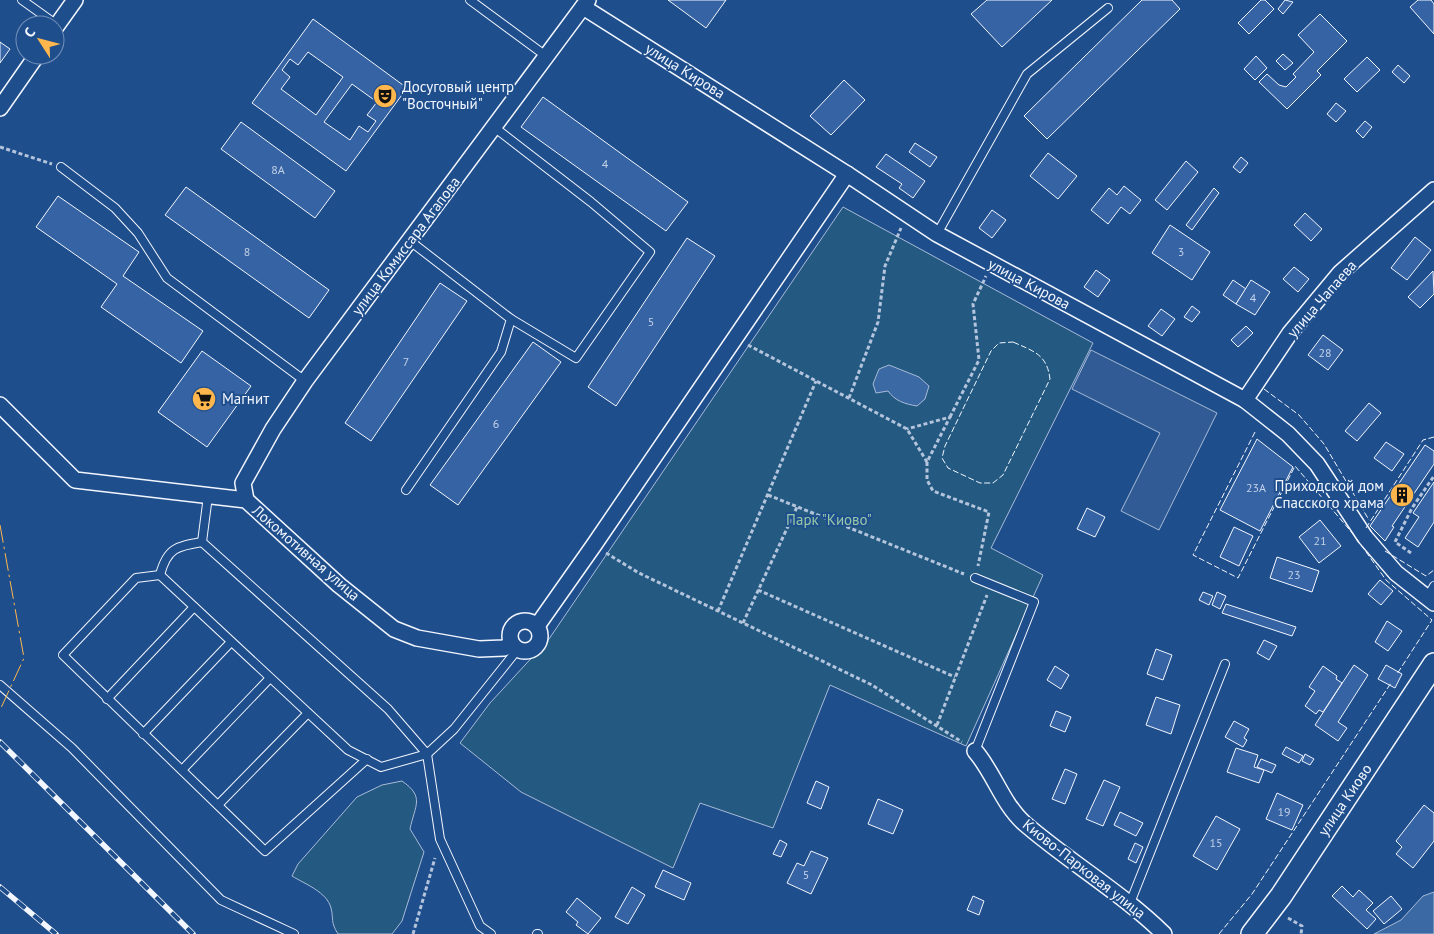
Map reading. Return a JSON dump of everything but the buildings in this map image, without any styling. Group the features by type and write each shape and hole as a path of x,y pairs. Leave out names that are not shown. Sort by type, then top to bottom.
{"main road":[{"name":"улица Киово","path":"1252,934 1272,908 1434,664"}],"street":[{"path":"64,15 75,0"},
{"name":"улица Комиссара Агапова","path":"246,500 243,482 273,429 305,381 586,3"},
{"name":"улица Кирова","path":"586,3 937,234 1245,400 1288,434 1317,464 1365,536 1396,573 1432,596"},
{"path":"2,102 30,65"},
{"path":"515,646 510,633 516,623 527,620 537,626 594,546 847,174"},
{"name":"улица Чапаева","path":"1245,400 1290,333 1340,273 1434,190"},
{"name":"Локомотивная улица","path":"0,405 75,480 246,500 339,585 394,628 417,638 480,649 515,646 530,650 539,642 541,637 537,626"},
{"name":"Киово-Парковая улица","path":"975,752 988,766 998,791 1022,822 1130,903 1164,934"}],"lane":[{"path":"22,0 41,15"},
{"path":"470,0 546,56"},
{"path":"937,234 1028,74 1108,8"},
{"path":"410,241 511,319 576,358 650,252 591,202 494,127"},
{"path":"61,167 115,208 138,233 167,278 305,381"},
{"path":"406,490 501,352 511,319"},
{"path":"202,542 208,496"},
{"path":"160,575 163,562 178,545 202,542 388,709 427,754 440,839 480,926 491,934"},
{"path":"160,575 348,750 381,767 427,754 454,729 515,646"},
{"path":"160,575 136,578 63,655 266,851 367,759"},
{"path":"975,578 1034,602 975,752"},
{"path":"107,699 194,607"},
{"path":"143,734 231,642"},
{"path":"1130,903 1225,664"},
{"path":"182,770 270,678"},
{"path":"0,686 72,748 221,900 294,934"},
{"path":"218,805 308,713"}],"path":[{"path":"0,147 61,167"},
{"path":"849,398 878,322 885,266 906,214"},
{"path":"768,495 975,578 989,512 933,491 927,480 927,462 979,360 973,304 992,265"},
{"path":"735,338 907,429 927,462"},
{"path":"718,611 816,381"},
{"path":"907,429 950,417"},
{"path":"1411,553 1395,542 1412,508 1434,476"},
{"path":"743,623 796,507"},
{"path":"594,546 638,573 872,685 937,725 975,752"},
{"path":"937,725 991,585"},
{"path":"758,590 955,677"},
{"path":"413,934 440,839"},
{"path":"1272,908 1302,926 1301,934"}],"green space":[{"name":"Парк \"Киово\"","path":"843,207 1093,343 991,548 1043,575 966,746 830,685 773,828 700,803 673,868 521,792 460,743 490,703 549,639"},
{"path":"402,781 414,792 416,797 416,807 410,829 424,852 402,921 392,934 338,934 333,923 329,902 315,889 292,876 298,864 357,797 382,785"}],"shaded area":[{"path":"1091,350 1217,413 1159,530 1121,511 1160,433 1072,389"},
{"path":"889,365 919,377 929,386 925,399 917,406 901,402 888,391 876,393 873,384 879,369"},
{"path":"1434,892 1434,934 1374,934 1401,920 1423,896"}],"railway":[{"path":"0,742 193,934"},
{"path":"0,887 56,934"}],"fence":[{"path":"1013,342 1038,354 1046,364 1050,379 1003,475 993,483 980,483 948,468 942,458 945,446 991,351 999,343 1013,342"},
{"path":"1264,389 1299,415 1324,444 1369,520"},
{"path":"1255,432 1193,555 1238,578 1295,466 1354,535 1386,580 1432,620 1397,674"},
{"path":"1366,528 1423,440 1434,437"},
{"path":"1385,551 1426,576 1434,570"},
{"path":"1219,934 1252,894 1391,683"}],"power":[{"path":"0,525 24,658 0,710"}],"place":[{"name":"Досуговый центр \"Восточный\"","path":"385,96"},
{"name":"Магнит","path":"204,399"},
{"name":"Приходской дом Спасского храма","path":"1402,495"}]}
